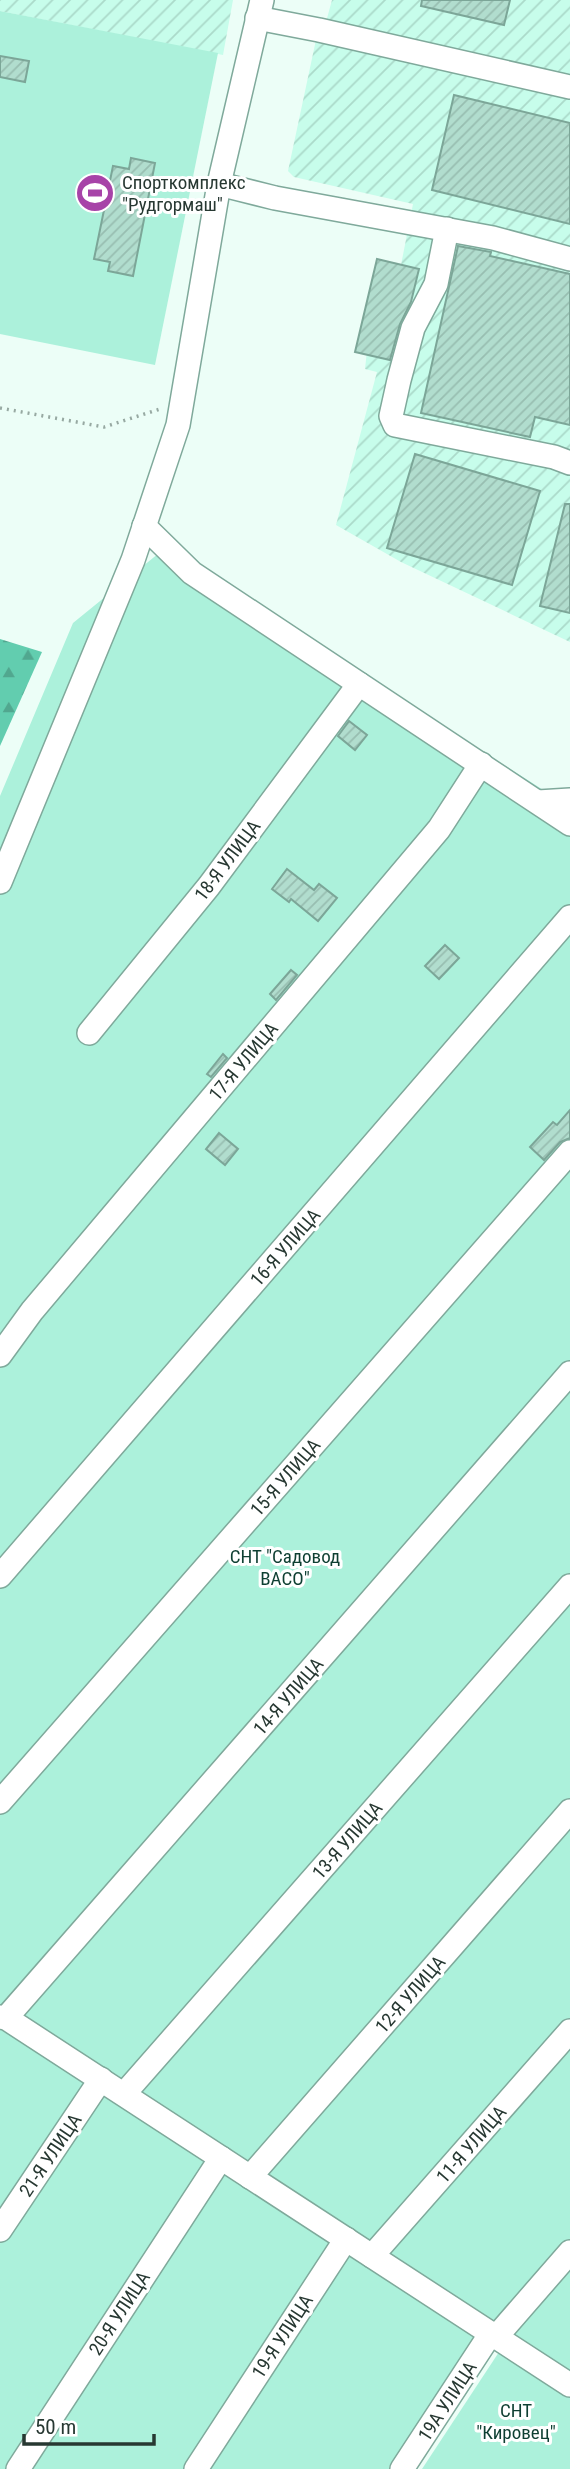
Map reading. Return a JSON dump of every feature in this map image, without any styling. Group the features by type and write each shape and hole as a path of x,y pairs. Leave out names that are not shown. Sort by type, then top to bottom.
{"street":[{"path":"0,882 133,560 178,425 219,184 260,9 319,30 570,87"},
{"path":"219,184 275,198 447,229 570,259"},
{"path":"447,229 436,284 413,328 398,380 391,416 395,425 554,457 570,463"},
{"path":"144,527 192,573 570,824"},
{"name":"18-Я УЛИЦА","path":"89,1033 209,886 359,684"},
{"name":"17-Я УЛИЦА","path":"0,1354 32,1311 439,829 481,764"},
{"path":"538,803 570,800"},
{"name":"16-Я УЛИЦА","path":"0,1576 570,917"},
{"name":"15-Я УЛИЦА","path":"0,1802 570,1152"},
{"name":"14-Я УЛИЦА","path":"3,2018 570,1373"},
{"name":"13-Я УЛИЦА","path":"124,2094 570,1586"},
{"name":"12-Я УЛИЦА","path":"250,2177 570,1811"},
{"path":"3,2018 570,2385"},
{"name":"11-Я УЛИЦА","path":"372,2256 570,2031"},
{"name":"21-Я УЛИЦА","path":"0,2230 101,2079"},
{"name":"20-Я УЛИЦА","path":"18,2469 221,2158"},
{"name":"19-Я УЛИЦА","path":"196,2469 346,2239"},
{"name":"19А УЛИЦА","path":"402,2469 493,2335 570,2252"}],"path":[{"path":"0,408 104,427 182,402"}],"shaded area":[{"path":"0,0 233,0 223,55 0,11"},
{"path":"332,0 570,0 570,642 401,562 336,525 377,372 365,369 377,259 401,265 413,204 294,177 288,171 320,21 326,22"}],"green space":[{"name":"Спорткомплекс \"Рудгормаш\"","path":"0,11 218,53 155,365 0,334"},
{"name":"СНТ \"Садовод ВАСО\"","path":"164,549 570,807 570,2376 491,2327 397,2469 0,2469 0,796 73,623"},
{"path":"0,639 42,652 0,746"},
{"name":"СНТ \"Кировец\"","path":"499,2352 570,2398 570,2469 422,2469"}],"building":[{"path":"422,0 510,0 504,25 421,6"},
{"path":"0,56 29,61 25,82 0,77"},
{"path":"454,95 570,123 570,224 432,190"},
{"path":"131,158 155,163 133,276 108,271 110,262 94,259 113,166 129,169"},
{"path":"458,246 491,252 490,256 570,274 570,425 535,417 530,437 421,413"},
{"path":"377,259 419,269 411,302 400,324 390,360 355,352"},
{"path":"415,454 540,491 512,585 387,548"},
{"path":"565,504 570,504 570,613 540,606"},
{"path":"349,721 367,735 355,750 338,736"},
{"path":"287,869 314,890 319,884 337,898 318,921 291,899 289,902 272,889"},
{"path":"445,945 459,958 439,979 425,966"},
{"path":"291,970 297,975 276,1000 270,994"},
{"path":"223,1054 227,1058 211,1077 207,1074"},
{"path":"570,1110 570,1138 560,1142 544,1160 530,1147 553,1122 557,1125"},
{"path":"219,1133 238,1149 225,1165 206,1149"}],"place":[{"name":"Спорткомплекс \"Рудгормаш\"","path":"95,193"}]}
